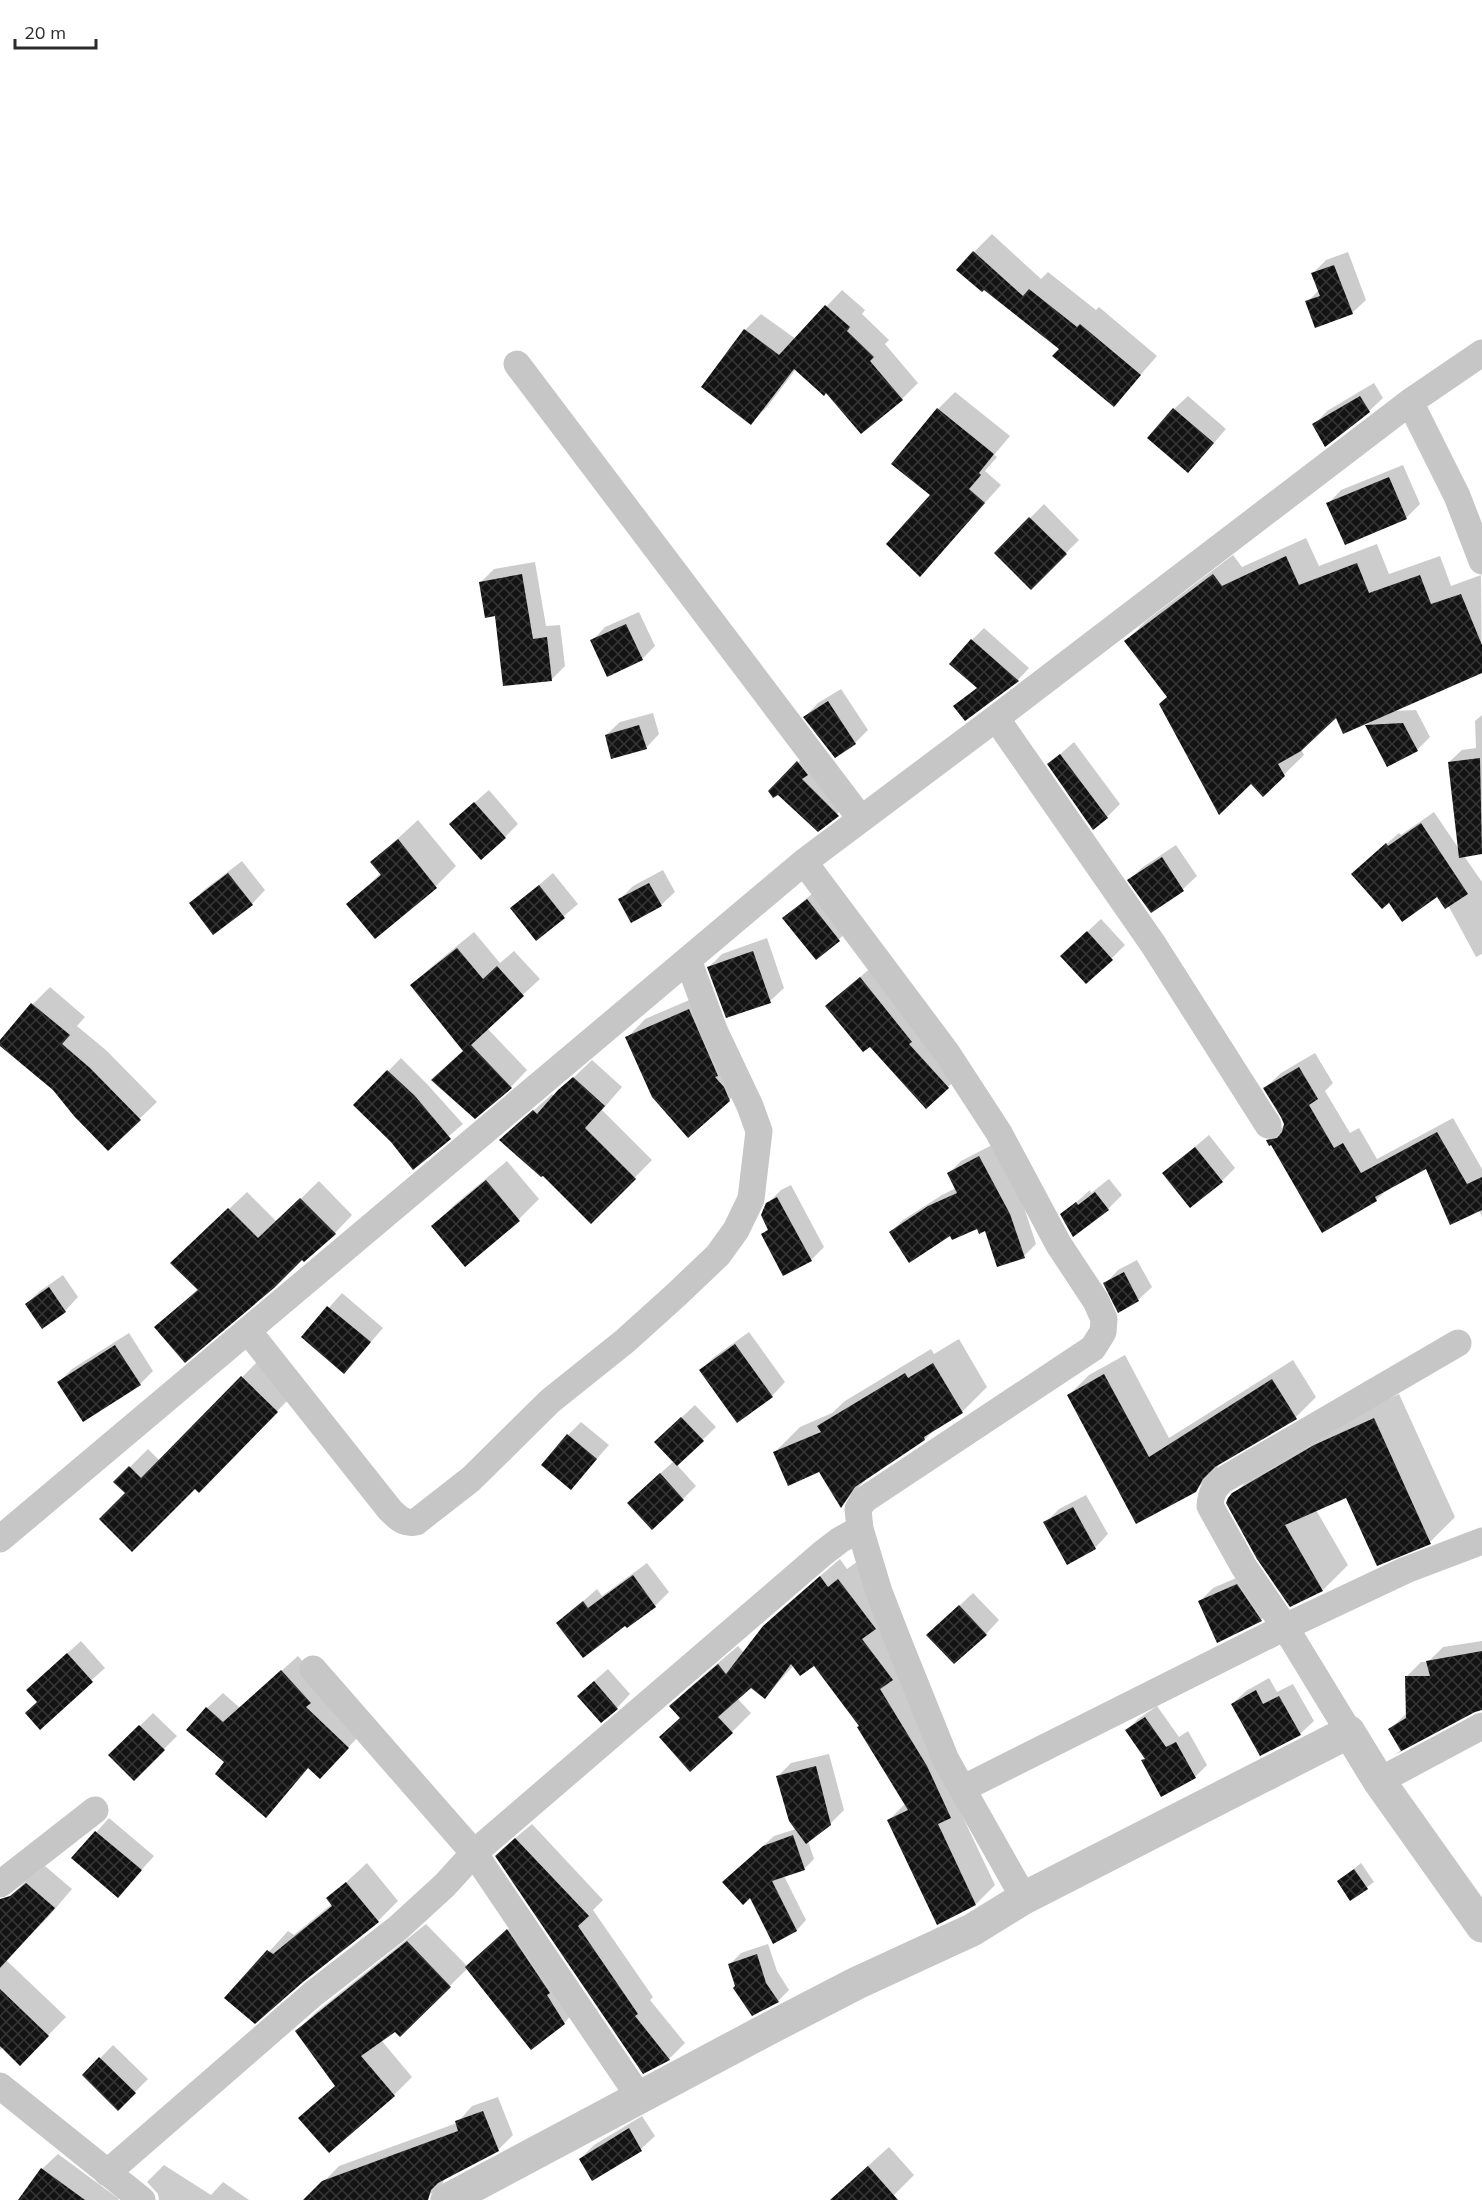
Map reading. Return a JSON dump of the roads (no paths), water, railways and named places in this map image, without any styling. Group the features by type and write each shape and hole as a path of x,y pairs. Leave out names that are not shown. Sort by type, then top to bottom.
{"street":[{"path":"0,1539 804,862 1410,402 1482,352"},
{"path":"517,364 861,819"},
{"path":"1410,402 1457,496 1482,561"},
{"path":"996,718 1153,944 1268,1125"},
{"path":"804,862 947,1053 999,1133 1059,1245 1096,1301 1104,1319 1104,1332 1093,1348 864,1500 858,1509 860,1529 879,1592 946,1760 1024,1898"},
{"path":"248,1331 399,1519 408,1523 416,1522 471,1479 550,1401 625,1341 718,1255 736,1230 751,1199 759,1131 750,1106 714,1030 688,960"},
{"path":"1458,1343 1223,1480 1210,1495 1210,1506 1244,1567 1286,1627 1379,1781 1482,1926"},
{"path":"108,2173 313,1994 398,1928 445,1885 474,1853 823,1553 860,1529"},
{"path":"962,1789 1406,1569 1482,1541"},
{"path":"313,1669 474,1853 640,2098"},
{"path":"1379,1781 1482,1726"},
{"path":"447,2200 857,1983 972,1930 1024,1898 1349,1732"},
{"path":"0,1884 96,1810"},
{"path":"0,2086 142,2200"}]}
